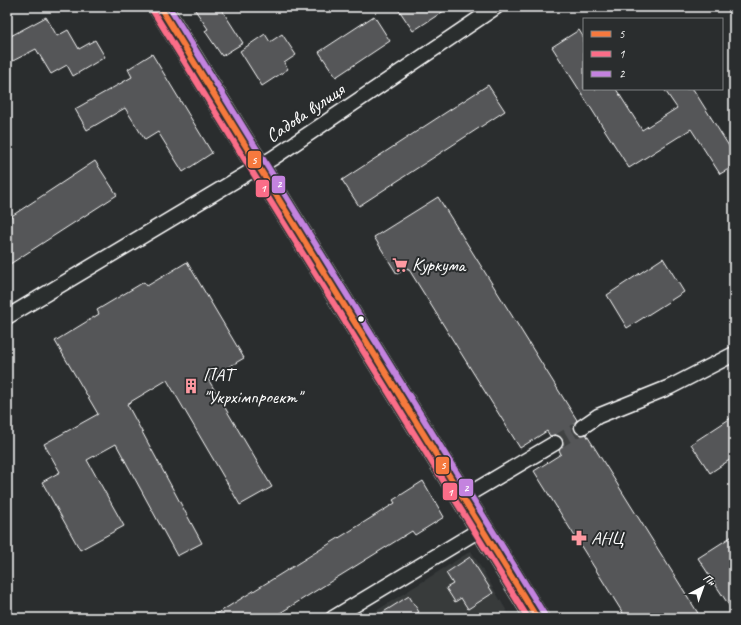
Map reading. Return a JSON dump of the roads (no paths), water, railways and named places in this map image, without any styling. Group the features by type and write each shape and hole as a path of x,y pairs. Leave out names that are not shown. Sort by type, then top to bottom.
{"main road":[{"path":"160,7 537,618"}],"street":[{"name":"Садова вулиця","path":"7,317 258,167 496,7"},
{"path":"582,427 598,416 670,387 734,354"},
{"path":"462,498 555,444"},
{"path":"333,618 481,529"}],"tunnel":[{"path":"555,443 582,427"}],"place":[{"name":"Куркума","path":"400,265"},
{"name":"ПАТ \"Укрхімпроект\"","path":"191,386"},
{"name":"АНЦ","path":"579,538"}]}
